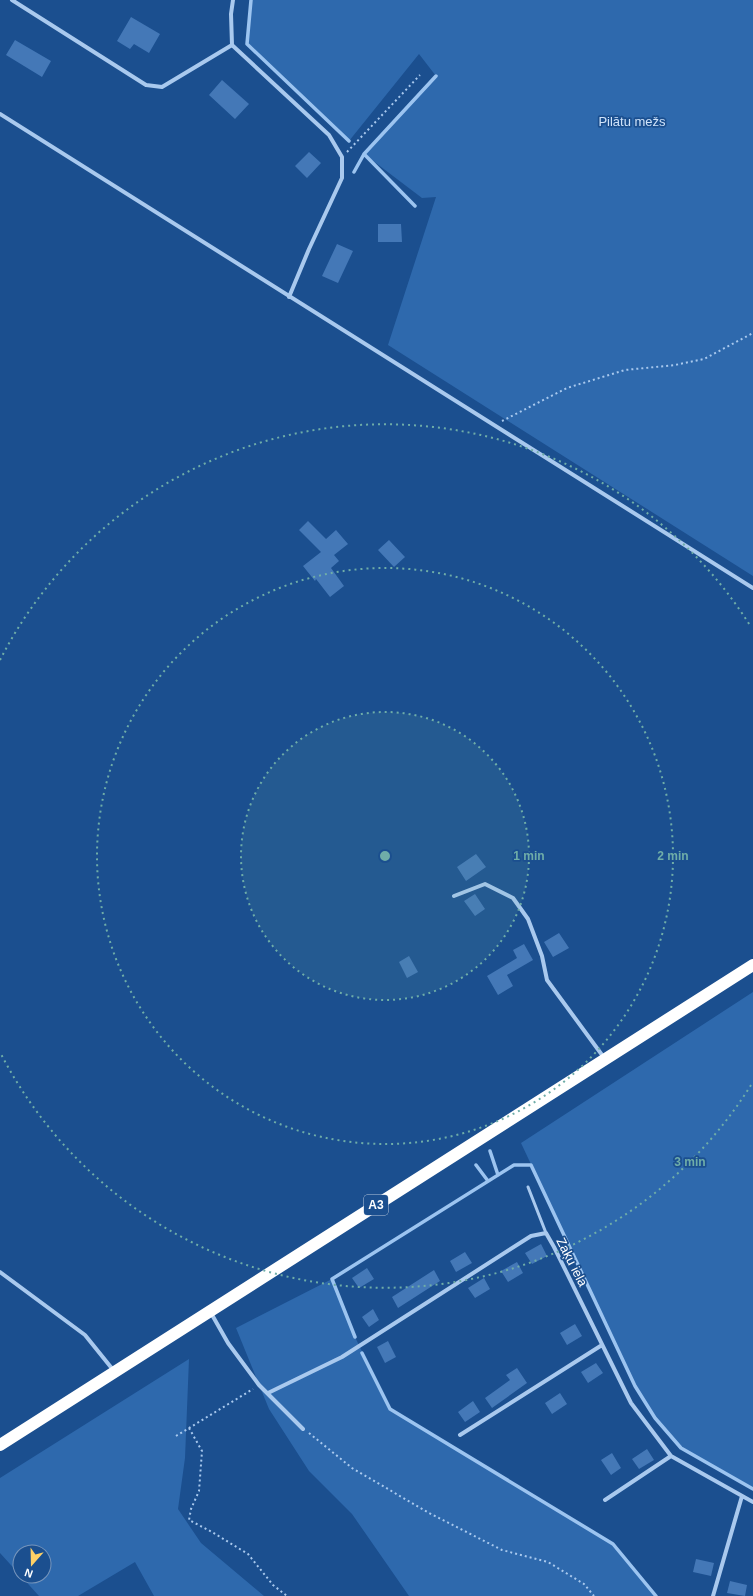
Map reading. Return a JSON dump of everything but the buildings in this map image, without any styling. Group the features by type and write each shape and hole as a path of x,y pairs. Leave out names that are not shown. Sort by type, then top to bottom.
{"highway":[{"name":"A3","path":"0,1445 753,965"}],"street":[{"path":"12,0 146,85 162,86 232,45"},
{"path":"233,0 231,14 232,45 329,135 342,157 342,178 309,249 289,297"},
{"path":"0,114 753,588"},
{"path":"454,896 485,884 512,898 528,919 542,956 546,980 605,1059"},
{"name":"Zaķu iela","path":"268,1393 342,1357 531,1236 546,1233 631,1404 671,1456 753,1502"},
{"path":"0,1272 85,1335 114,1372"},
{"path":"210,1311 228,1343 259,1385 303,1428"},
{"path":"460,1435 602,1345"},
{"path":"605,1500 671,1456"},
{"path":"713,1596 742,1496"}],"lane":[{"path":"528,1187 546,1233"}],"path":[{"path":"342,157 420,75"},
{"path":"493,425 567,388 625,370 675,365 704,359 753,334"},
{"path":"176,1436 259,1385"},
{"path":"189,1428 202,1451 199,1491 191,1509 189,1520 248,1554 273,1585 287,1596"},
{"path":"303,1428 352,1468 429,1513 502,1550 548,1562 584,1584 594,1596"}],"green space":[{"name":"Pilātu mežs","path":"251,0 753,0 753,576 388,345 436,197 422,198 364,154 436,76 419,54 349,141 247,44"},
{"path":"753,992 753,1489 681,1448 655,1418 635,1386 521,1143"},
{"path":"332,1279 355,1337 390,1409 613,1544 656,1596 409,1596 352,1514 309,1471 269,1409 236,1328"},
{"path":"189,1359 185,1458 178,1509 201,1543 264,1596 154,1596 135,1562 78,1596 39,1596 28,1584 52,1584 52,1544 12,1544 12,1566 0,1553 0,1478"}],"waterway":[{"path":"251,0 247,44 349,141"},
{"path":"354,172 364,154 436,76"},
{"path":"364,154 415,206"},
{"path":"490,1151 498,1175"},
{"path":"476,1165 488,1181"},
{"path":"355,1337 332,1279 514,1165 531,1165 635,1386 655,1418 681,1448 753,1489"},
{"path":"362,1353 390,1409 613,1544 656,1596"}]}
